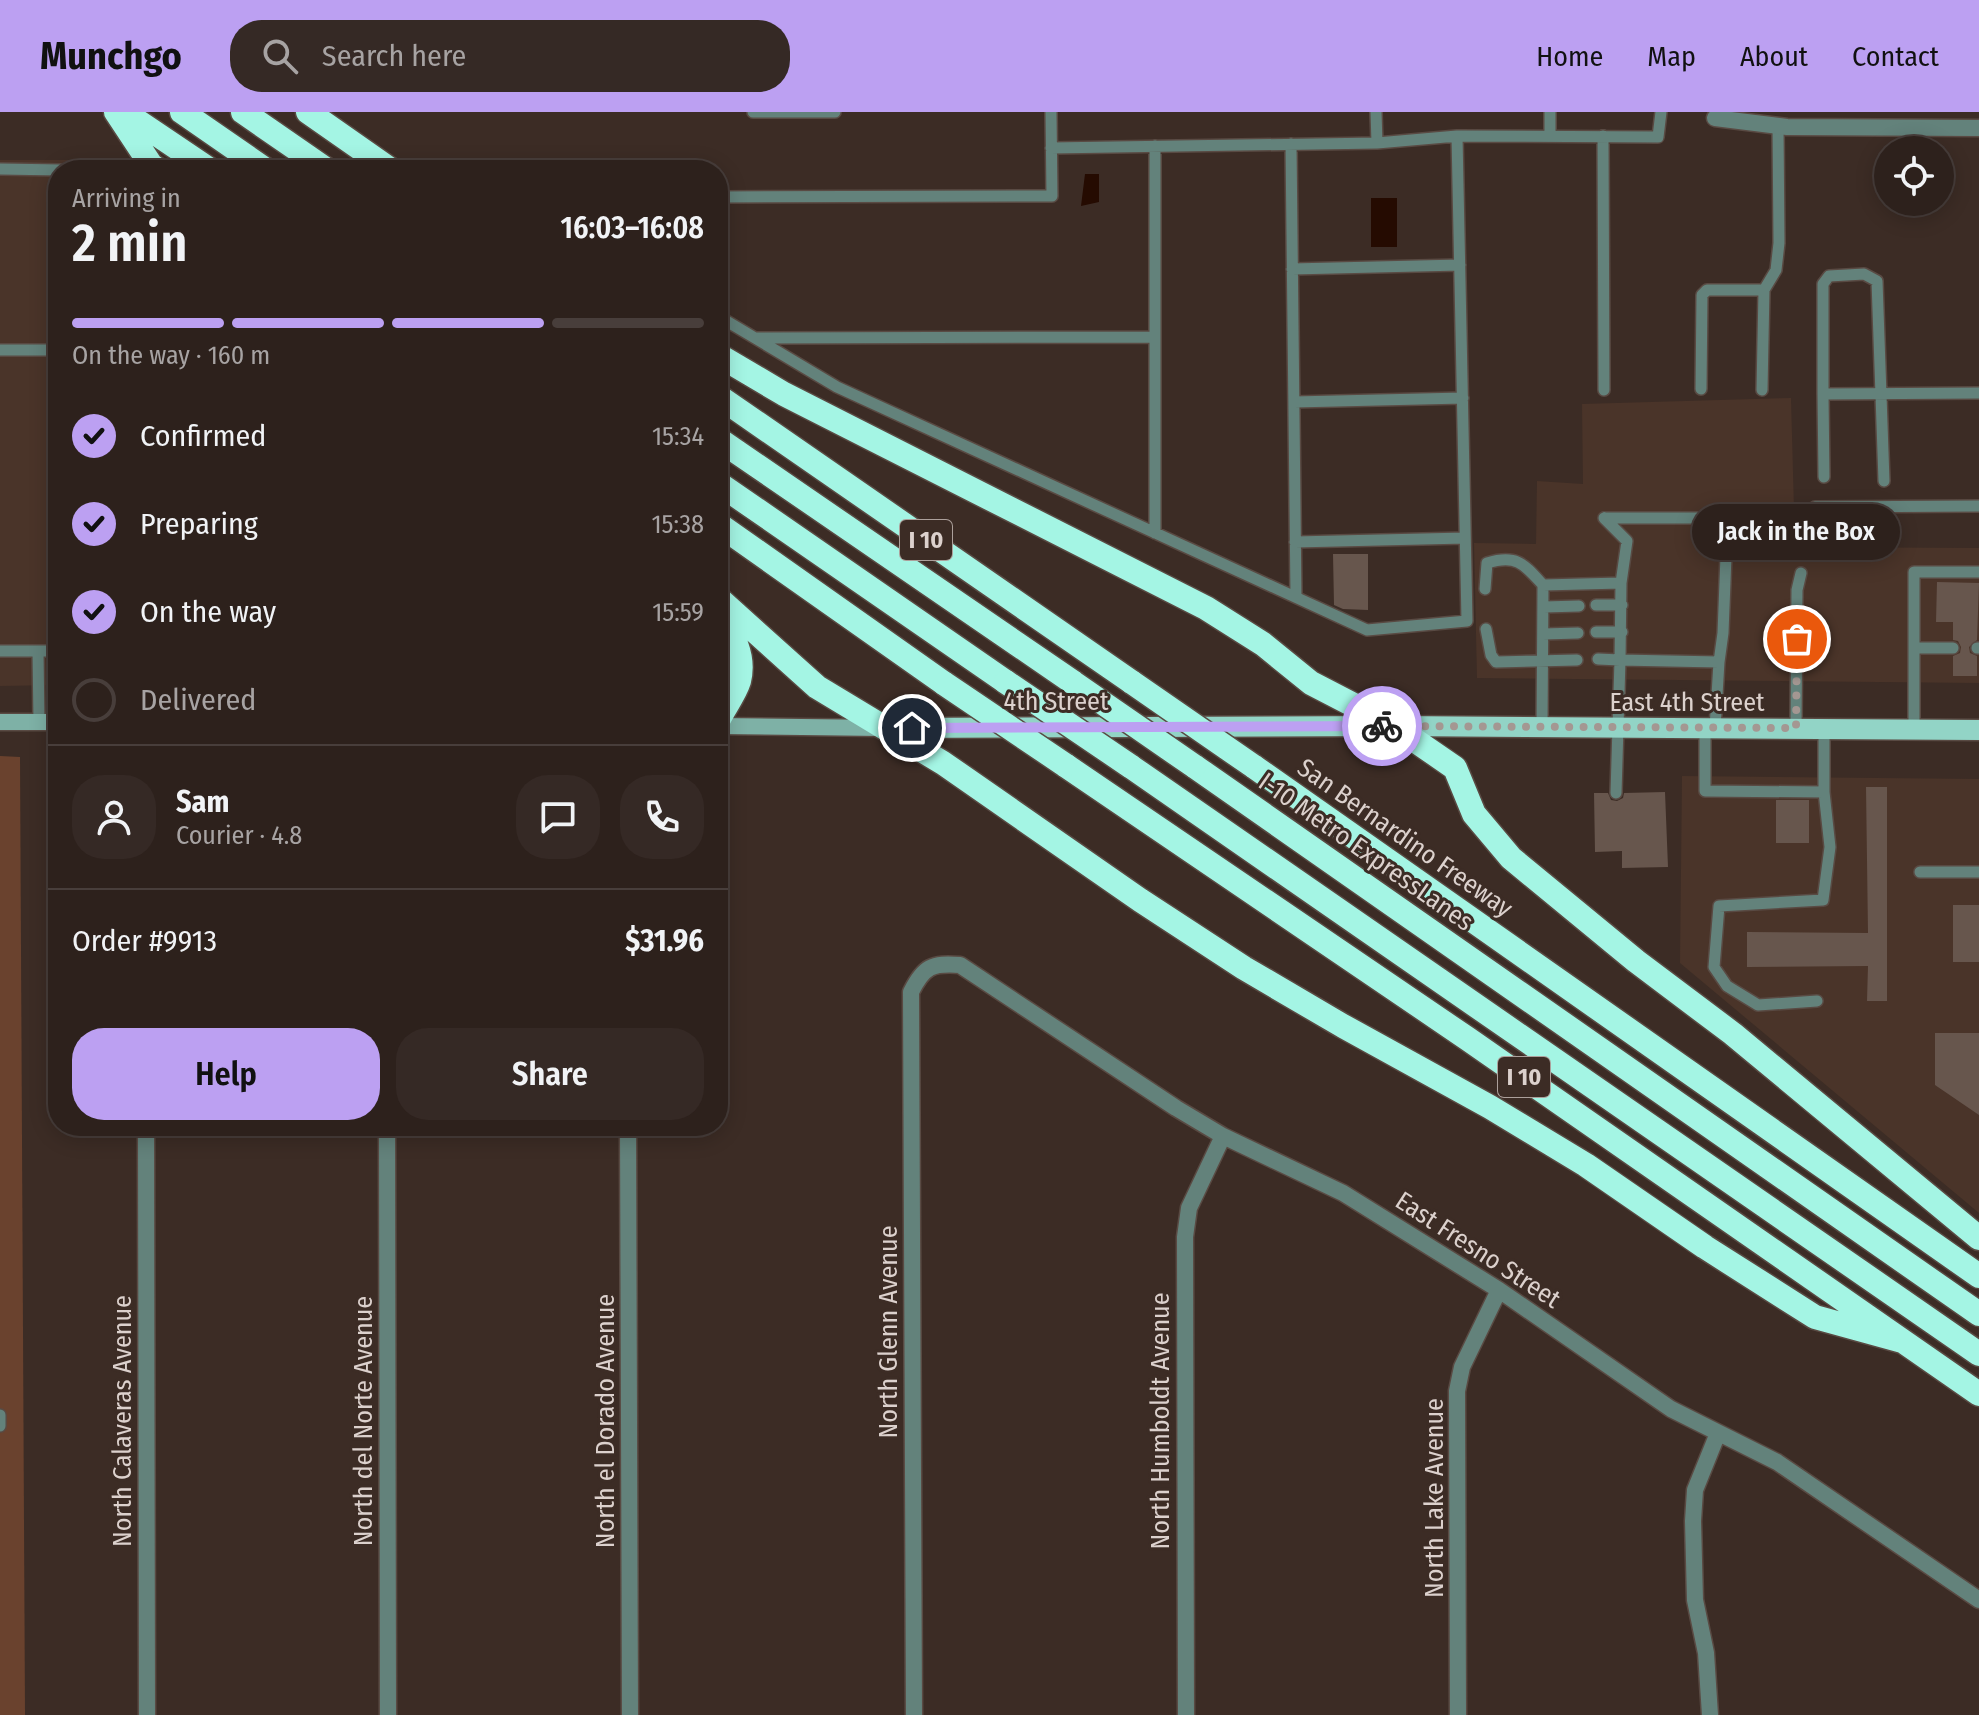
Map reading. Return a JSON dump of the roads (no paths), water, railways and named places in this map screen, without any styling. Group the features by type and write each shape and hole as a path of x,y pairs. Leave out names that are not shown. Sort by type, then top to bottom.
{"highway":[{"path":"116,112 148,160"},
{"path":"124,112 195,160"},
{"path":"182,112 252,160"},
{"path":"243,112 313,160"},
{"path":"308,112 376,160"},
{"path":"728,361 784,394 1206,608 1263,644 1311,683 1394,726 1455,768 1474,814 1511,858 1636,961 1733,1034 1979,1238"},
{"name":"San Bernardino Freeway","path":"728,403 1253,766 1979,1276"},
{"name":"I-10 Metro ExpressLanes","path":"728,446 1194,766 1979,1314"},
{"path":"728,490 1979,1354"},
{"name":"I 10","path":"728,531 945,684 1529,1081 1979,1394"},
{"path":"728,607 817,687 943,763 1244,968 1586,1165 1705,1247 1815,1317 1902,1341"},
{"path":"728,631 735,640 739,659 739,680 728,703"}],"main road":[{"path":"0,722 48,722"},
{"name":"4th Street","path":"728,723 882,728 1394,726"},
{"name":"East 4th Street","path":"1394,726 1979,730"}],"street":[{"path":"1715,118 1778,126 1810,120 1931,120 1979,128"},
{"name":"East Fresno Street","path":"939,964 960,965 1223,1136 1343,1193 1499,1290 1671,1409 1777,1462 1979,1600"},
{"name":"North Glenn Avenue","path":"914,1715 911,992 921,972 939,964"},
{"name":"North Calaveras Avenue","path":"146,1136 147,1715"},
{"name":"North del Norte Avenue","path":"387,1136 388,1715"},
{"name":"North el Dorado Avenue","path":"628,1136 630,1715"},
{"name":"North Humboldt Avenue","path":"1186,1715 1185,1237 1189,1208 1223,1136"},
{"name":"North Lake Avenue","path":"1458,1715 1457,1391 1462,1367 1499,1290"},
{"path":"1710,1715 1706,1653 1695,1600 1693,1521 1695,1490 1718,1433"}],"lane":[{"path":"753,112 835,112"},
{"path":"728,197 1052,196 1051,112"},
{"path":"1376,112 1377,143"},
{"path":"1550,112 1550,135"},
{"path":"1051,148 1377,143 1457,136 1658,137 1661,112"},
{"path":"1762,390 1764,290 1776,270 1779,243 1778,126"},
{"path":"728,322 837,387 1367,630 1467,621 1457,136"},
{"path":"1603,136 1604,390"},
{"path":"1291,144 1296,597"},
{"path":"1155,146 1155,533"},
{"path":"0,169 48,170"},
{"path":"1292,269 1460,265"},
{"path":"1824,477 1823,284 1829,276 1864,274 1877,281 1884,481"},
{"path":"1701,389 1702,295 1707,290 1764,290"},
{"path":"754,338 1155,337"},
{"path":"0,350 48,350"},
{"path":"1823,394 1979,393"},
{"path":"1294,402 1463,398"},
{"path":"1815,507 1979,506"},
{"path":"1616,793 1621,583 1627,541 1604,518 1728,518"},
{"path":"1295,542 1465,538"},
{"path":"1726,556 1723,633 1705,791 1824,792"},
{"path":"1485,589 1487,563 1503,558 1523,563 1543,585 1542,727"},
{"path":"1914,729 1914,572 1979,572"},
{"path":"1796,728 1797,590 1801,573"},
{"path":"1543,585 1621,583"},
{"path":"1596,605 1622,605"},
{"path":"1544,607 1579,606"},
{"path":"1486,629 1491,655 1496,662 1577,660"},
{"path":"1596,632 1622,632"},
{"path":"1543,634 1578,633"},
{"path":"1914,648 1953,648"},
{"path":"0,651 48,651"},
{"path":"38,651 39,722"},
{"path":"1598,659 1719,662"},
{"path":"1817,1001 1758,1005 1727,986 1714,967 1719,906 1823,900 1830,847 1824,792 1824,728"},
{"path":"1920,872 1979,872"},
{"path":"0,1415 0,1426"}],"place":[{"name":"Jack in the Box","path":"1797,639"}]}
